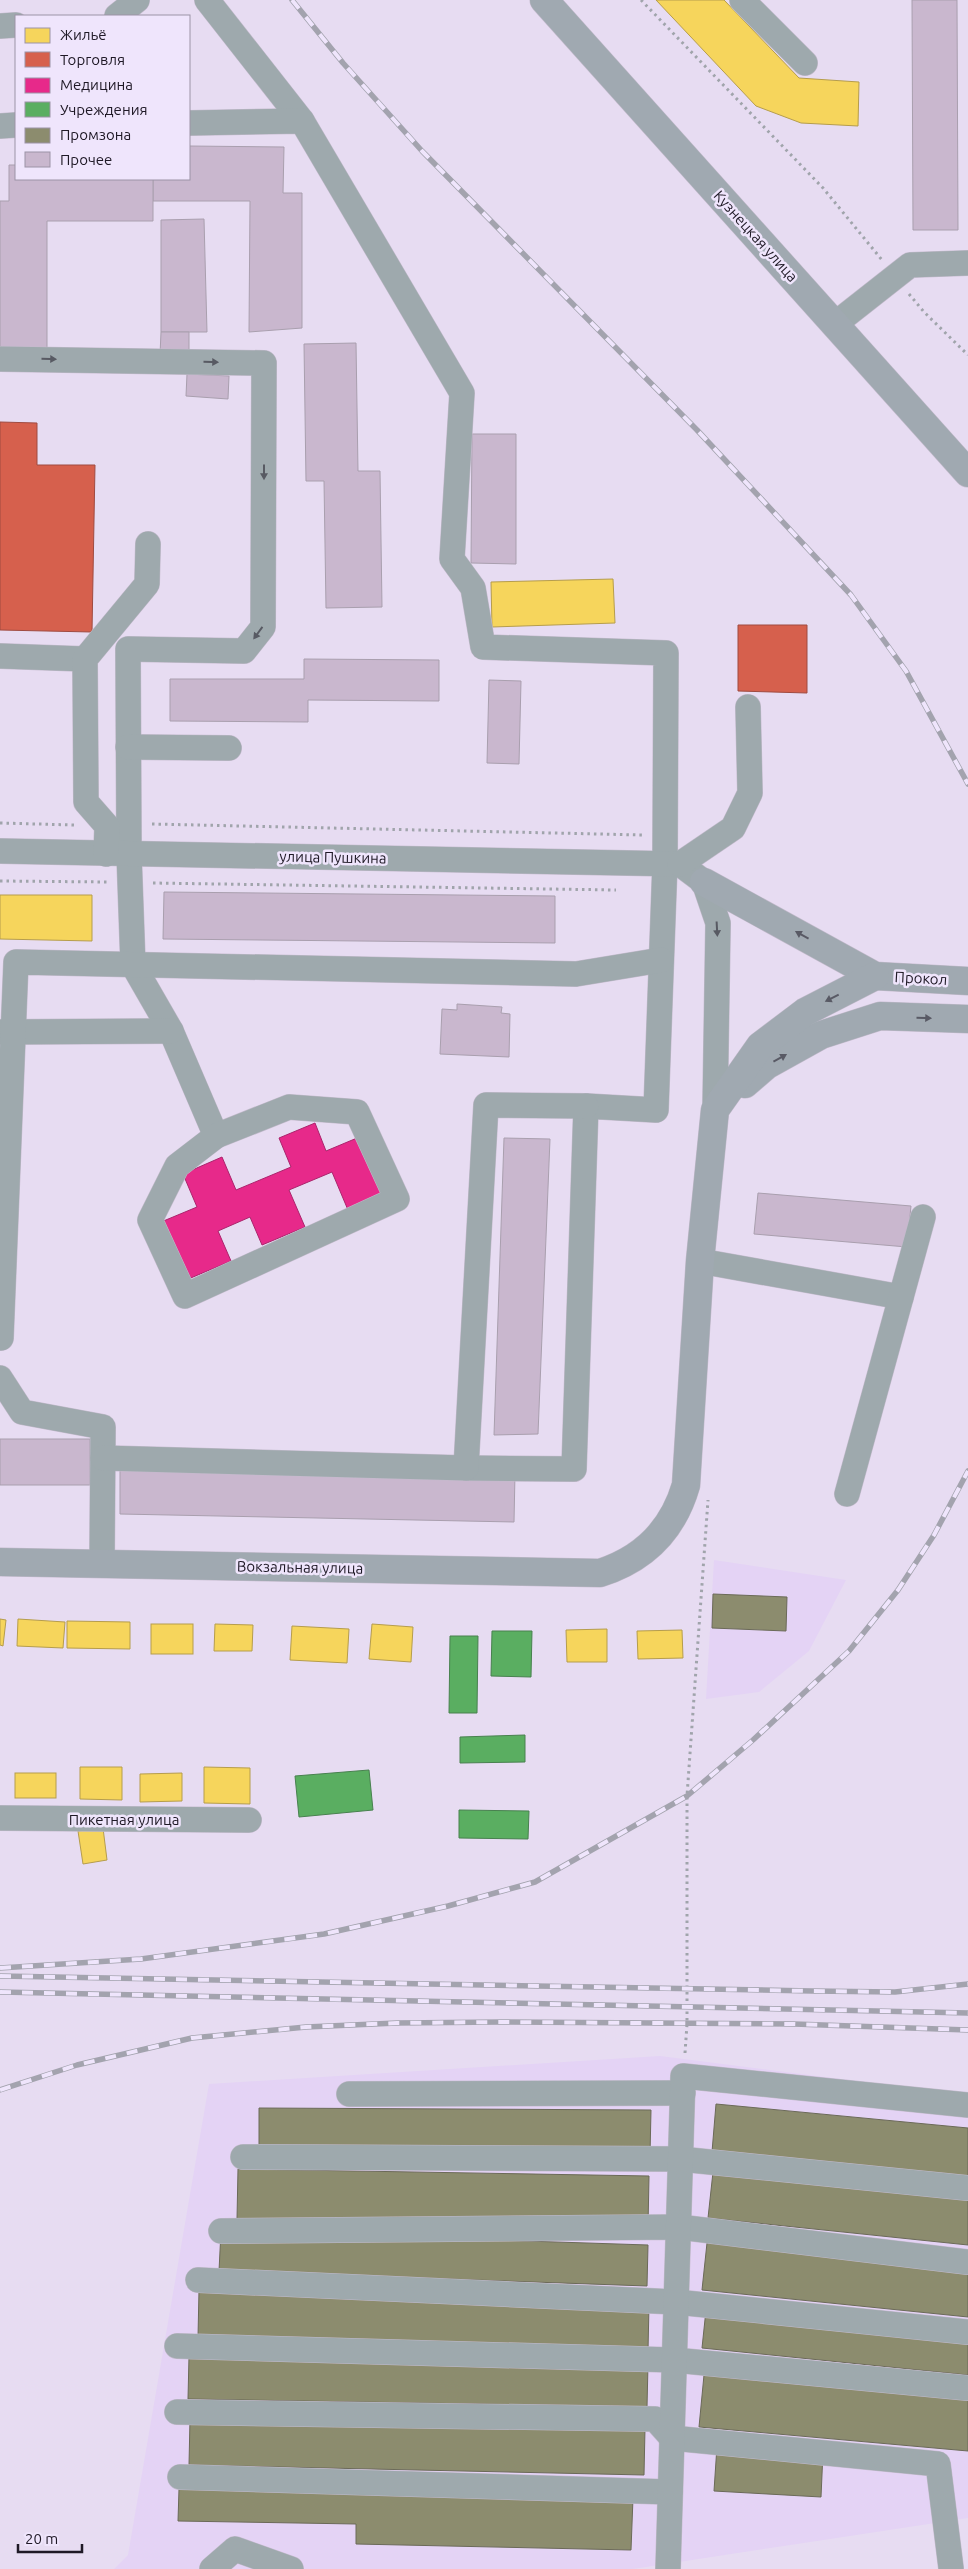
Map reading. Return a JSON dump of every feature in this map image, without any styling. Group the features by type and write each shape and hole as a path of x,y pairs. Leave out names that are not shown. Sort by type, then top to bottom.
{"main road":[{"name":"Кузнецкая улица","path":"544,0 968,473"},
{"path":"704,882 875,976"},
{"path":"700,1261 716,1110 760,1046 805,1012 875,976"},
{"name":"Прокол","path":"875,976 968,981"},
{"path":"716,1110 767,1065 820,1035 880,1016 968,1019"},
{"name":"Вокзальная улица","path":"0,1562 600,1573 618,1568 641,1554 659,1538 673,1519 682,1500 686,1485 700,1261"}],"street":[{"path":"118,15 137,0"},
{"path":"207,0 302,121 462,393 452,560 473,588 483,647 666,653 665,836 673,863 661,960 656,1110 586,1106 486,1104 466,1468"},
{"path":"742,0 805,63"},
{"path":"0,26 15,26"},
{"path":"190,123 302,121"},
{"path":"0,126 15,125"},
{"path":"835,324 910,265 968,263"},
{"path":"0,359 264,362 263,627 244,651 128,649 128,747 118,825 118,854 130,883 134,965 171,1031 216,1136"},
{"path":"118,825 86,802 85,659 147,584 148,544"},
{"path":"0,656 85,659"},
{"path":"673,863 733,828 750,793 748,707"},
{"path":"128,747 229,748"},
{"name":"улица Пушкина","path":"0,851 673,863"},
{"path":"673,863 704,882 718,923 716,1110"},
{"path":"1,1338 8,1032 16,962 576,974 661,960"},
{"path":"8,1032 171,1031"},
{"path":"103,1458 466,1468 574,1469 586,1106"},
{"path":"289,1107 357,1112 397,1198 185,1296 150,1220 177,1166 216,1136 289,1107"},
{"path":"847,1494 923,1217"},
{"path":"700,1261 901,1297"},
{"path":"0,1378 22,1412 103,1427 102,1564"},
{"name":"Пикетная улица","path":"0,1818 249,1820"},
{"path":"668,2569 683,2084"},
{"path":"349,2094 683,2084 968,2105"},
{"path":"243,2156 680,2159 968,2188"},
{"path":"221,2230 679,2227 968,2262"},
{"path":"198,2280 676,2302 968,2332"},
{"path":"177,2346 674,2360 968,2388"},
{"path":"177,2412 655,2419 672,2438 938,2464 956,2564"},
{"path":"180,2477 670,2492"},
{"path":"212,2569 235,2549 291,2569"}],"path":[{"path":"641,0 823,188 924,312 968,355"},
{"path":"0,823 665,836"},
{"path":"0,881 616,890"},
{"path":"683,2084 687,2024 687,1796 708,1492"}],"shaded area":[{"path":"714,1560 846,1580 809,1651 759,1692 706,1699"},
{"path":"660,2056 968,2095 968,2518 633,2569 114,2569 128,2555 209,2084"}],"building: Жильё":[{"path":"656,0 724,0 799,78 859,82 858,126 801,123 756,106"},
{"path":"613,579 615,623 492,627 491,582"},
{"path":"0,895 92,895 92,941 0,939"},
{"path":"0,1619 6,1620 3,1646 0,1645"},
{"path":"18,1619 65,1622 63,1648 17,1646"},
{"path":"67,1621 130,1622 130,1649 67,1648"},
{"path":"151,1624 193,1624 193,1654 151,1654"},
{"path":"215,1624 253,1625 252,1651 214,1651"},
{"path":"372,1624 413,1627 411,1662 369,1659"},
{"path":"292,1626 349,1629 347,1663 290,1660"},
{"path":"607,1629 607,1662 567,1662 566,1630"},
{"path":"682,1630 683,1658 638,1659 637,1631"},
{"path":"80,1767 122,1767 122,1800 80,1799"},
{"path":"204,1767 250,1768 250,1804 204,1803"},
{"path":"15,1773 56,1773 56,1798 15,1798"},
{"path":"182,1773 182,1801 140,1802 140,1774"},
{"path":"103,1828 107,1860 83,1864 78,1831"}],"building: Торговля":[{"path":"0,422 37,423 37,465 95,465 92,632 0,630"},
{"path":"738,625 807,625 807,693 738,691"}],"building: Медицина":[{"path":"315,1123 326,1151 357,1138 382,1196 348,1210 332,1172 289,1190 305,1227 262,1245 250,1217 218,1231 231,1261 186,1280 161,1222 197,1207 183,1174 222,1157 236,1190 291,1167 279,1138"}],"building: Учреждения":[{"path":"492,1631 532,1631 531,1677 491,1676"},
{"path":"450,1636 478,1636 477,1713 449,1713"},
{"path":"525,1735 525,1762 460,1763 460,1737"},
{"path":"369,1770 373,1810 299,1817 295,1776"},
{"path":"459,1810 529,1811 528,1839 459,1838"}],"building: Промзона":[{"path":"713,1594 787,1597 786,1631 712,1628"},
{"path":"716,2104 968,2128 968,2177 712,2152"},
{"path":"259,2108 651,2110 650,2155 259,2153"},
{"path":"238,2169 649,2176 648,2227 237,2219"},
{"path":"713,2172 968,2198 968,2245 708,2218"},
{"path":"221,2231 648,2245 647,2286 219,2271"},
{"path":"707,2243 968,2270 968,2317 702,2290"},
{"path":"199,2290 649,2304 648,2351 198,2337"},
{"path":"706,2310 968,2337 968,2375 702,2348"},
{"path":"189,2356 648,2364 647,2407 188,2399"},
{"path":"704,2375 968,2399 968,2451 699,2427"},
{"path":"190,2419 645,2428 644,2475 189,2465"},
{"path":"717,2446 823,2452 821,2497 714,2491"},
{"path":"179,2489 633,2498 631,2550 356,2544 356,2524 178,2521"}],"building: Прочее":[{"path":"912,0 957,0 958,230 913,230"},
{"path":"190,146 284,147 283,193 302,193 302,328 249,332 250,201 153,201 153,180 190,180"},
{"path":"9,165 15,165 15,180 153,180 153,221 47,221 47,352 0,352 0,201 9,201"},
{"path":"204,219 207,332 161,332 161,220"},
{"path":"161,332 189,332 189,355 160,355"},
{"path":"356,343 358,471 380,471 382,607 326,608 324,481 306,481 304,344"},
{"path":"187,374 229,376 228,399 186,396"},
{"path":"472,434 516,434 516,564 471,563"},
{"path":"304,659 439,660 439,701 308,700 308,722 170,721 170,679 304,679"},
{"path":"489,680 521,681 519,764 487,763"},
{"path":"164,892 555,896 555,943 163,939"},
{"path":"457,1004 502,1007 501,1013 510,1014 509,1057 440,1054 442,1009 457,1010"},
{"path":"504,1138 550,1139 538,1434 494,1435"},
{"path":"758,1193 911,1206 907,1247 754,1234"},
{"path":"0,1439 90,1439 90,1485 0,1485"},
{"path":"120,1465 515,1473 514,1522 120,1514"}],"railway":[{"path":"292,0 343,63 422,151 697,430 851,595 906,671 968,784"},
{"path":"0,1968 141,1959 324,1934 448,1906 535,1882 687,1796 753,1740 849,1651 898,1590 934,1535 968,1471"},
{"path":"0,1976 895,1992 968,1984"},
{"path":"0,1992 968,2013"},
{"path":"0,2090 77,2065 192,2038 306,2027 397,2023 501,2022 794,2024 968,2030"}]}
